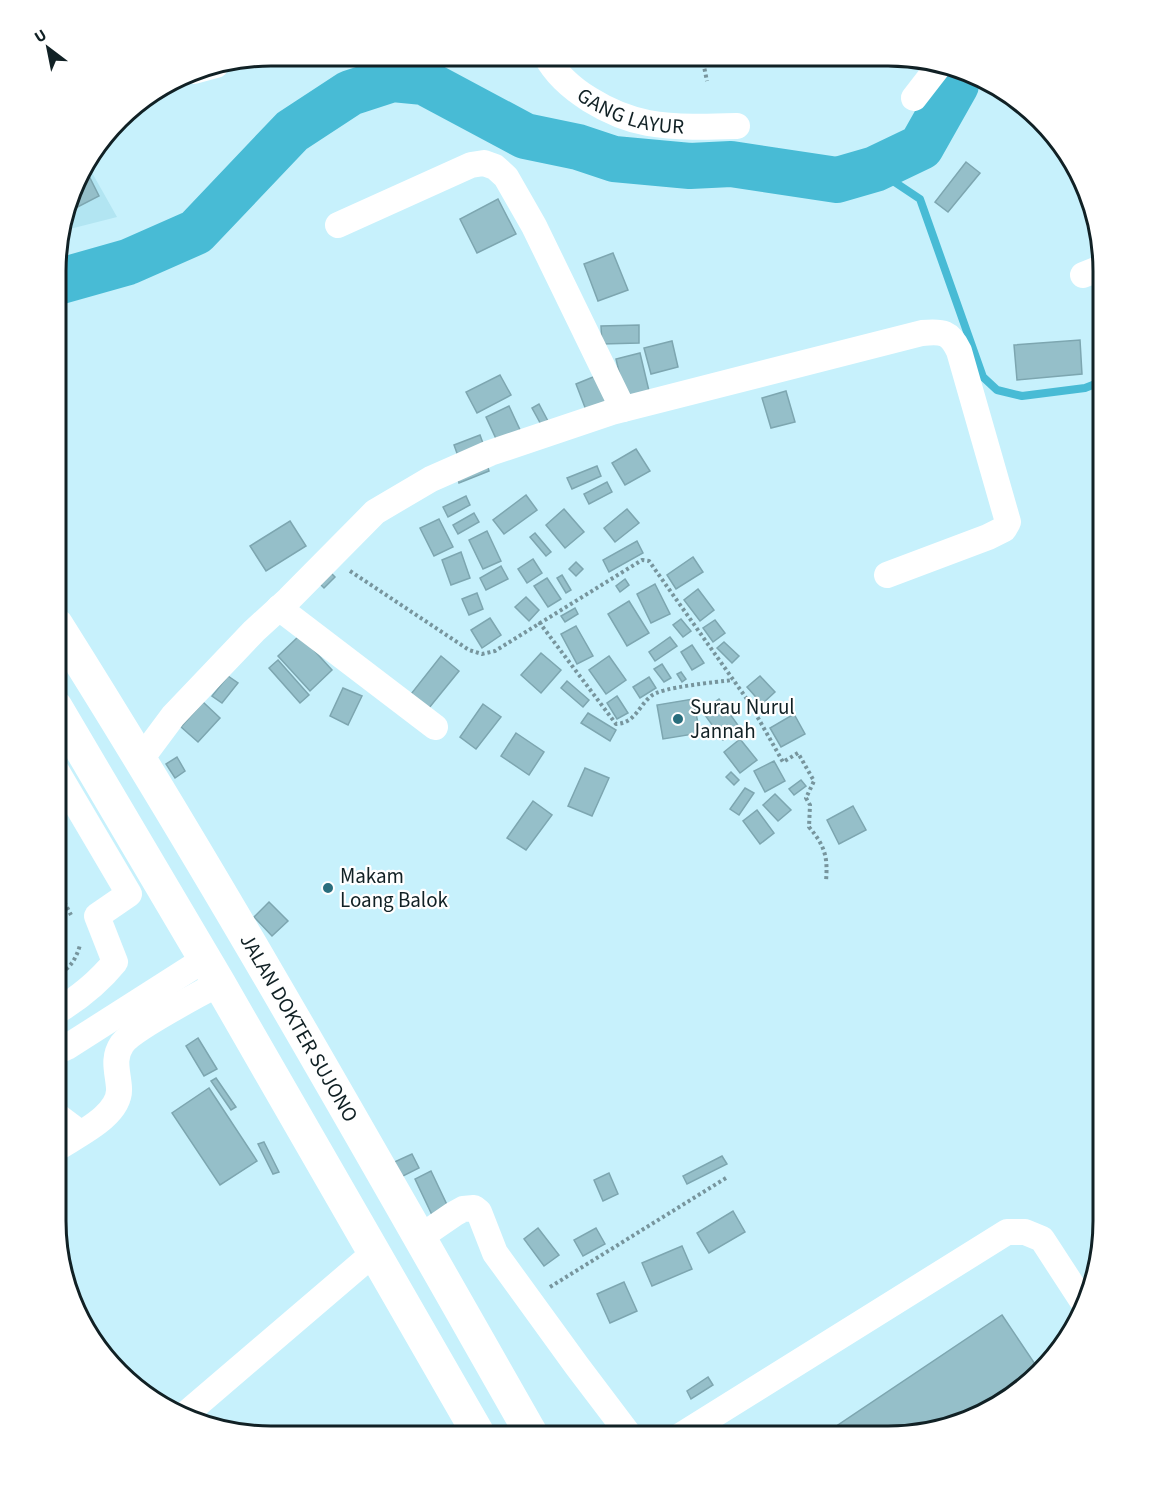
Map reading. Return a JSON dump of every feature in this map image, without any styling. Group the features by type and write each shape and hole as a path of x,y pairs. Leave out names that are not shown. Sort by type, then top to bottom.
{"highway":[{"name":"JALAN DOKTER SUJONO","path":"66,639 141,759 352,1120 526,1426"},
{"path":"66,722 474,1426"},
{"path":"314,1149 352,1120"}],"street":[{"name":"GANG LAYUR","path":"552,66 557,74 586,98 626,117 648,123 677,126 737,126"},
{"path":"914,98 934,72"},
{"path":"339,225 471,165 484,163 495,167 506,177 534,226 623,409"},
{"path":"141,759 173,716 254,631 375,512 431,479 490,453 623,409 922,333 946,333 953,338 959,351 1008,522 1004,529 988,537 887,575"},
{"path":"279,608 435,726"},
{"path":"66,787 129,894 97,916 115,962 101,979 66,1006"},
{"path":"66,1047 212,971"},
{"path":"66,1142 104,1118 118,1101 120,1091 115,1062 118,1052 128,1037 212,971"},
{"path":"66,1122 80,1133"},
{"path":"419,1238 463,1209 474,1208 481,1215 495,1253 623,1426"},
{"path":"696,1426 1007,1232 1025,1232 1042,1239 1079,1295"},
{"path":"191,1409 374,1253"}],"path":[{"path":"704,66 707,81"},
{"path":"329,558 478,654 495,651 642,560 648,560 749,702 783,762 798,753 814,781 806,798 810,805 809,827 819,839 828,859 826,881"},
{"path":"539,622 616,724 632,718 652,695 672,689 733,680"},
{"path":"66,906 75,924"},
{"path":"66,969 75,961 80,945 78,935"},
{"path":"529,1300 726,1178"}],"shaded area":[{"path":"92,173 117,217 71,229 82,193"}],"building":[{"path":"966,162 980,173 948,212 935,202"},
{"path":"89,177 99,196 77,207"},
{"path":"498,199 516,234 477,253 460,219"},
{"path":"613,253 628,290 598,301 584,264"},
{"path":"639,325 639,343 602,344 601,326"},
{"path":"1080,340 1082,374 1017,380 1014,345"},
{"path":"672,341 678,367 651,374 644,348"},
{"path":"640,353 649,391 625,397 616,359"},
{"path":"500,375 511,395 477,413 466,392"},
{"path":"598,375 608,401 586,410 576,384"},
{"path":"786,391 795,422 771,428 762,398"},
{"path":"539,404 550,425 543,428 532,408"},
{"path":"509,406 521,432 498,443 486,417"},
{"path":"480,435 484,446 458,456 454,445"},
{"path":"636,449 650,471 625,485 612,463"},
{"path":"487,464 489,471 459,483 457,476"},
{"path":"597,466 601,476 572,489 567,478"},
{"path":"607,482 612,492 589,504 584,494"},
{"path":"526,495 537,510 504,534 493,520"},
{"path":"466,496 470,505 448,517 443,507"},
{"path":"564,509 584,532 565,548 546,525"},
{"path":"627,509 639,523 615,542 604,528"},
{"path":"474,513 479,522 458,534 453,525"},
{"path":"439,519 453,547 434,556 420,528"},
{"path":"290,521 306,546 266,571 250,546"},
{"path":"487,531 501,561 483,569 469,540"},
{"path":"535,533 551,552 546,556 530,537"},
{"path":"637,541 643,553 609,572 603,560"},
{"path":"461,552 470,578 451,585 442,560"},
{"path":"693,557 703,572 676,589 667,575"},
{"path":"533,559 542,573 527,583 518,569"},
{"path":"576,562 583,569 576,576 569,569"},
{"path":"501,566 508,579 486,590 480,578"},
{"path":"328,570 335,577 324,588 317,581"},
{"path":"562,575 571,590 566,593 557,578"},
{"path":"547,578 561,599 548,607 534,586"},
{"path":"625,579 629,585 620,592 616,586"},
{"path":"655,584 670,614 651,623 637,594"},
{"path":"698,589 714,610 700,621 684,600"},
{"path":"477,593 483,609 469,615 462,599"},
{"path":"526,597 539,610 529,621 515,607"},
{"path":"629,601 649,633 627,646 608,614"},
{"path":"575,608 578,614 565,622 561,616"},
{"path":"490,618 501,635 482,648 471,630"},
{"path":"681,619 691,631 683,637 673,625"},
{"path":"715,620 725,633 713,642 703,628"},
{"path":"576,626 593,656 577,664 561,634"},
{"path":"300,635 332,670 310,691 278,656"},
{"path":"670,637 677,646 655,661 649,652"},
{"path":"724,642 739,656 732,663 717,648"},
{"path":"692,645 704,663 692,670 681,652"},
{"path":"541,653 561,670 541,693 521,675"},
{"path":"441,656 459,671 429,708 411,694"},
{"path":"609,656 626,680 606,694 589,670"},
{"path":"278,660 309,695 300,703 269,668"},
{"path":"662,664 671,678 664,682 654,669"},
{"path":"681,672 686,679 682,682 677,674"},
{"path":"228,676 238,683 222,703 212,696"},
{"path":"760,676 775,692 762,704 747,687"},
{"path":"649,677 656,688 640,698 633,687"},
{"path":"567,681 589,700 583,707 561,688"},
{"path":"343,688 362,696 348,725 330,716"},
{"path":"617,696 628,713 617,719 607,703"},
{"name":"Surau Nurul Jannah","path":"693,699 700,733 663,739 657,705"},
{"path":"719,699 740,728 723,740 702,711"},
{"path":"203,702 220,718 198,742 181,727"},
{"path":"483,704 501,717 476,749 460,737"},
{"path":"588,713 616,730 610,741 581,723"},
{"path":"794,714 805,734 781,747 770,728"},
{"path":"516,733 544,752 529,775 501,756"},
{"path":"740,739 757,760 740,773 724,752"},
{"path":"177,757 185,771 175,778 166,764"},
{"path":"774,761 785,781 765,792 754,771"},
{"path":"585,768 609,778 592,816 568,806"},
{"path":"731,772 739,780 734,785 726,777"},
{"path":"801,780 806,786 794,795 789,789"},
{"path":"745,788 754,793 739,815 730,809"},
{"path":"775,794 791,810 778,821 763,805"},
{"path":"533,801 552,815 526,850 507,838"},
{"path":"853,806 866,830 839,844 827,820"},
{"path":"757,810 774,833 760,844 743,821"},
{"path":"269,902 288,921 272,936 254,917"},
{"path":"198,1038 217,1069 204,1076 186,1046"},
{"path":"216,1078 236,1107 231,1110 211,1081"},
{"path":"209,1088 257,1161 220,1185 172,1113"},
{"path":"264,1142 279,1172 273,1174 258,1144"},
{"path":"412,1154 419,1168 399,1178 392,1163"},
{"path":"722,1156 727,1164 687,1184 683,1176"},
{"path":"431,1171 449,1209 433,1217 415,1179"},
{"path":"609,1173 618,1194 603,1201 594,1180"},
{"path":"733,1211 745,1232 709,1253 697,1233"},
{"path":"538,1228 559,1255 544,1266 524,1239"},
{"path":"596,1228 605,1244 583,1256 574,1240"},
{"path":"682,1246 692,1269 652,1286 642,1263"},
{"path":"624,1282 637,1311 610,1323 597,1294"},
{"path":"1002,1315 1035,1363 1002,1391 954,1415 914,1424 838,1425"},
{"path":"708,1377 713,1385 691,1399 687,1391"}],"waterway":[{"path":"66,279 128,262 196,232 292,131 350,93 393,79 424,82 525,136 578,147 614,159 690,166 731,164 837,180 875,169 921,147 956,85 957,79"},
{"path":"875,169 920,199 983,377 997,390 1022,396 1085,388 1093,385"}],"place":[{"name":"Surau Nurul Jannah","path":"678,719"},
{"name":"Makam Loang Balok","path":"328,888"}]}
